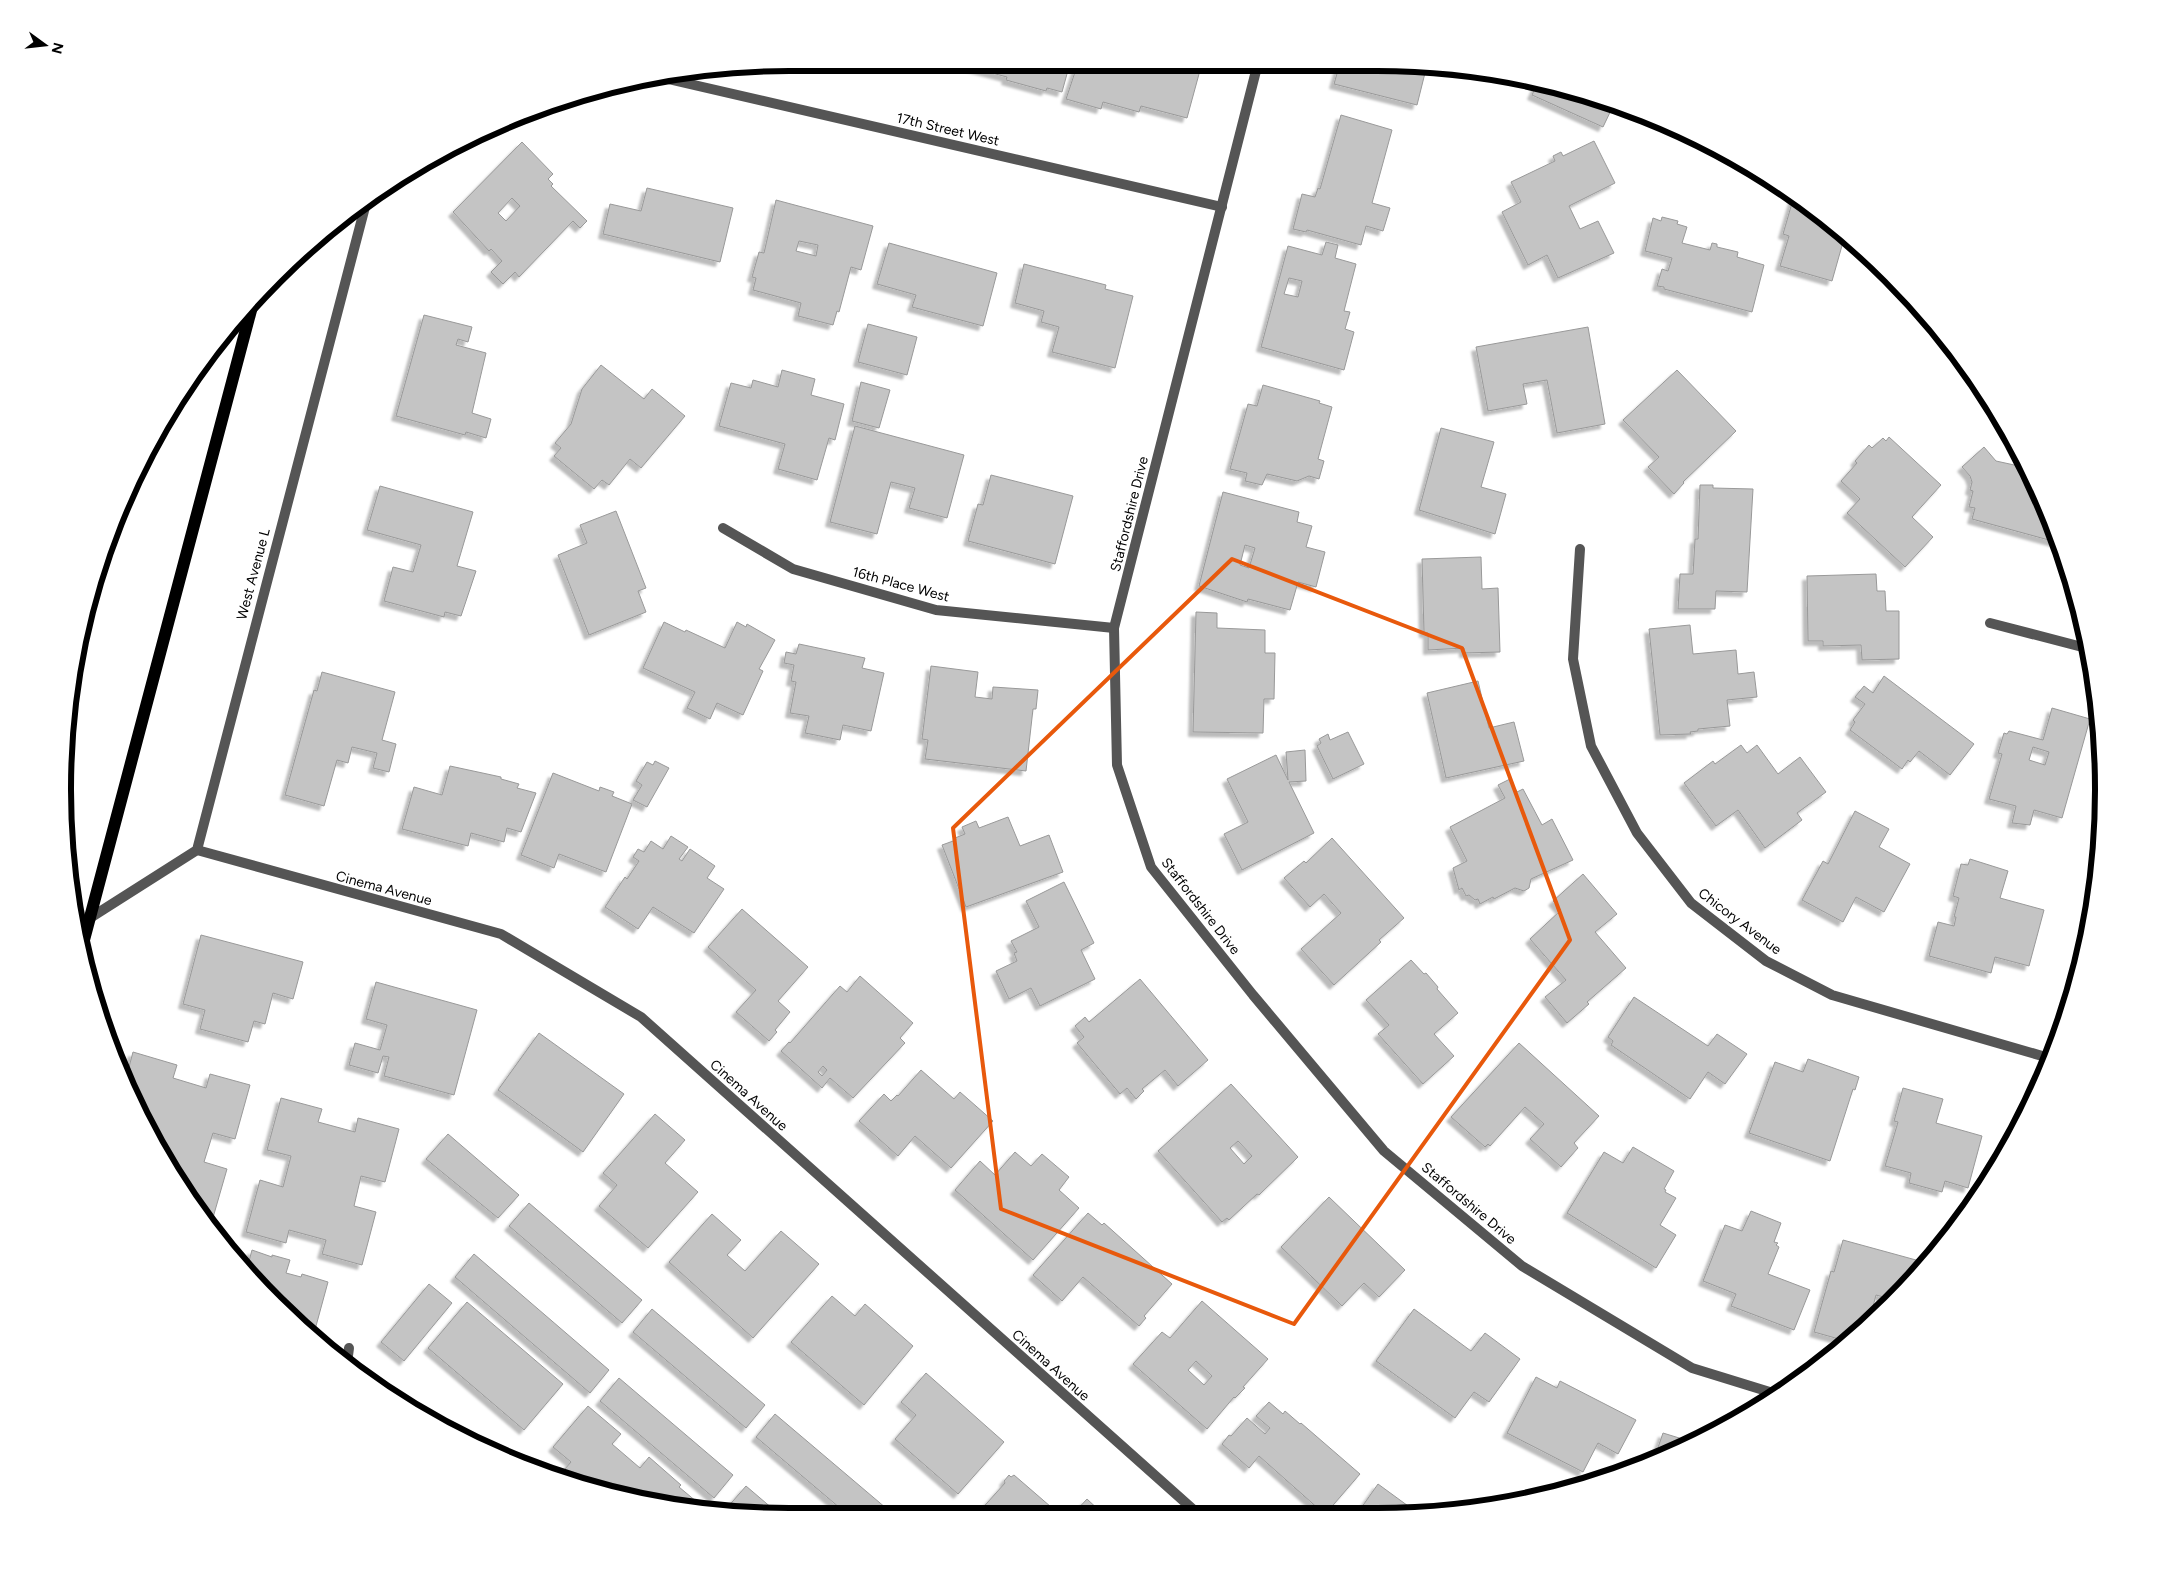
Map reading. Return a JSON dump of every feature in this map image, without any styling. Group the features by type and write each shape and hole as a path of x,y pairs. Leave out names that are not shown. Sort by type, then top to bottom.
{"main road":[{"path":"86,933 250,315"}],"street":[{"name":"Staffordshire Drive","path":"1256,71 1114,628 1117,765 1151,867 1253,995 1384,1152 1522,1266 1692,1368 1769,1392"},
{"name":"17th Street West","path":"677,80 1222,207"},
{"name":"West Avenue L","path":"197,850 364,211"},
{"name":"16th Place West","path":"723,528 793,568 936,610 1114,628"},
{"name":"Chicory Avenue","path":"1580,549 1573,659 1591,746 1638,833 1691,903 1766,961 1832,995 2043,1056"},
{"path":"1990,623 2080,647"},
{"path":"90,918 197,850"},
{"name":"Cinema Avenue","path":"197,850 501,934 641,1017 1192,1508"},
{"path":"348,1356 349,1348"}],"highlighted area":[{"path":"1232,559 1462,648 1570,940 1294,1324 1001,1209 953,828"}],"building":[{"path":"984,71 1068,71 1062,92 1047,88 1046,91 1006,80 1007,77"},
{"path":"1075,71 1200,71 1187,118 1141,106 1139,112 1103,102 1101,109 1066,99"},
{"path":"1338,71 1425,73 1417,105 1334,84"},
{"path":"1535,89 1611,111 1603,127 1532,95"},
{"path":"1341,115 1392,130 1372,203 1390,208 1383,231 1366,226 1361,245 1307,230 1306,232 1293,229 1302,194 1315,197 1318,188 1320,189"},
{"path":"1594,141 1615,183 1569,206 1580,229 1598,221 1614,253 1558,278 1547,255 1528,265 1502,212 1521,202 1511,182 1555,161 1553,156 1561,152 1563,156"},
{"path":"522,142 553,174 548,179 553,184 551,186 587,221 580,228 573,221 519,277 515,272 503,284 491,272 502,261 491,249 489,251 453,212","holes":["512,198 520,206 506,221 498,213"]},
{"path":"647,188 733,208 720,262 603,234 610,204 641,211"},
{"path":"776,200 873,226 861,270 851,267 839,312 837,311 833,325 798,316 801,303 753,290 756,278 752,277 759,252 764,253","holes":["799,241 818,245 816,256 796,251"]},
{"path":"1792,204 1843,243 1832,281 1780,266 1789,236 1783,234"},
{"path":"1662,217 1678,221 1677,224 1687,227 1682,243 1710,250 1712,243 1717,244 1717,247 1738,252 1737,257 1764,265 1752,312 1657,286 1662,269 1668,271 1672,258 1645,251 1653,218 1661,221"},
{"path":"1326,242 1338,245 1335,258 1356,264 1344,311 1350,312 1345,329 1354,332 1344,370 1261,347 1288,246 1322,255","holes":["1289,278 1302,281 1298,297 1284,294"]},
{"path":"889,243 997,273 983,326 912,307 916,295 877,284"},
{"path":"1024,264 1106,285 1105,289 1133,296 1115,368 1052,352 1059,327 1041,322 1044,311 1015,303"},
{"path":"424,315 472,327 468,342 458,339 456,345 486,353 472,413 491,419 486,438 466,432 465,435 396,416"},
{"path":"868,324 917,337 907,375 858,362"},
{"path":"1588,327 1605,424 1557,433 1547,380 1523,384 1527,404 1488,411 1476,347"},
{"path":"601,365 644,399 652,389 685,416 641,468 630,459 609,485 602,480 594,489 554,456 561,448 555,443 571,424 582,389"},
{"path":"782,370 815,379 811,395 844,404 835,440 829,438 817,480 778,469 785,444 719,426 731,383 751,388 753,380 778,387"},
{"path":"1677,370 1736,431 1683,482 1674,494 1648,467 1659,457 1623,420"},
{"path":"861,382 890,390 879,428 852,421"},
{"path":"1263,385 1320,401 1319,403 1332,407 1318,459 1324,461 1319,479 1309,476 1297,481 1267,474 1262,485 1245,481 1247,473 1230,469 1248,404 1257,406"},
{"path":"855,426 964,455 947,518 909,508 915,488 891,482 877,534 830,522"},
{"path":"1441,428 1494,442 1481,487 1506,494 1495,534 1419,510"},
{"path":"1889,437 1941,485 1912,517 1933,537 1905,567 1847,513 1860,499 1841,481 1857,463 1855,461 1869,445 1872,448 1883,438 1886,441"},
{"path":"1984,447 1996,461 2018,466 2050,540 1972,519 1975,508 1969,507 1973,491 1970,490 1972,482 1970,476 1962,467"},
{"path":"991,475 1073,496 1055,564 968,541 978,504 983,505"},
{"path":"1700,485 1713,485 1713,488 1753,489 1747,592 1716,591 1715,609 1678,609 1680,574 1693,574 1695,539 1698,539"},
{"path":"380,486 473,512 457,566 476,571 461,616 445,612 444,617 384,601 393,567 413,572 421,545 367,530"},
{"path":"1223,492 1299,512 1297,522 1312,526 1306,547 1325,552 1316,587 1298,582 1290,610 1248,599 1247,602 1199,586","holes":["1245,545 1255,548 1249,568 1240,565"]},
{"path":"616,511 646,588 638,591 646,612 589,635 558,555 587,543 580,525"},
{"path":"1481,557 1482,589 1498,588 1500,652 1464,653 1464,648 1428,650 1428,633 1424,633 1422,559"},
{"path":"1876,574 1877,591 1885,591 1886,611 1899,611 1899,659 1862,660 1861,645 1823,646 1823,641 1808,641 1807,576"},
{"path":"1196,612 1217,613 1217,628 1265,630 1265,653 1275,653 1274,699 1264,699 1263,733 1193,732"},
{"path":"664,622 725,648 737,622 746,627 747,624 775,640 759,669 763,671 743,715 717,703 710,719 687,708 695,692 643,668"},
{"path":"1690,625 1693,654 1736,650 1738,674 1754,672 1757,697 1727,700 1730,726 1698,729 1698,731 1690,732 1691,734 1660,735 1649,629"},
{"path":"799,644 865,658 862,668 884,673 871,731 843,725 840,740 805,733 809,716 790,713 796,682 791,681 794,665 784,663 786,652 796,654"},
{"path":"931,666 978,672 975,697 992,699 993,687 1038,690 1036,709 1033,709 1026,771 925,759 928,740 922,739"},
{"path":"322,672 395,692 382,740 396,744 389,772 373,768 377,753 352,747 348,763 337,760 324,806 285,795 314,690 317,691"},
{"path":"1884,676 1974,744 1950,775 1919,751 1910,762 1908,760 1902,769 1850,730 1855,722 1853,720 1865,704 1855,697 1864,686 1873,693"},
{"path":"1478,681 1489,728 1514,722 1524,761 1446,778 1427,693"},
{"path":"2052,708 2090,719 2062,818 2034,810 2030,825 2012,823 2016,806 1989,799 2002,754 1998,753 2004,733 2007,734 2009,731 2043,740","holes":["2033,747 2049,752 2045,765 2029,760"]},
{"path":"1348,732 1364,764 1333,779 1317,746 1321,743 1319,739 1328,734 1330,740"},
{"path":"1741,745 1747,753 1757,745 1778,774 1800,757 1826,792 1797,813 1802,820 1765,848 1738,810 1716,826 1684,783 1713,761 1715,764"},
{"path":"1305,750 1306,781 1289,782 1314,833 1242,870 1224,834 1248,822 1227,779 1276,755 1288,780 1286,752"},
{"path":"655,761 669,768 647,807 633,800 642,785 636,781 647,762 653,765"},
{"path":"450,766 501,777 501,779 519,784 517,788 536,793 521,832 507,828 504,842 471,833 468,846 402,829 414,787 442,795"},
{"path":"553,773 599,791 600,787 614,792 612,796 632,804 606,872 559,854 554,868 521,855"},
{"path":"1510,779 1517,792 1523,789 1542,825 1552,819 1573,860 1531,879 1529,888 1524,891 1515,888 1480,904 1478,899 1475,900 1469,895 1466,896 1462,888 1459,890 1453,868 1467,861 1450,827 1505,798 1498,785"},
{"path":"1855,811 1889,829 1879,847 1910,864 1884,912 1856,897 1843,922 1802,900 1823,861 1828,864"},
{"path":"1008,817 1020,846 1049,835 1063,872 966,907 942,845 956,840 955,838 965,834 962,827 976,821 979,828"},
{"path":"671,836 688,847 679,859 682,861 690,849 715,866 707,878 724,889 694,933 653,907 638,929 605,907 625,877 627,879 639,861 633,857 638,849 644,852 651,841 663,849"},
{"path":"1332,838 1404,918 1334,985 1301,949 1341,913 1324,894 1310,907 1284,878 1304,861 1306,863"},
{"path":"1970,859 2008,871 2000,898 2044,910 2029,966 1995,957 1991,973 1929,956 1938,922 1954,926 1956,917 1954,917 1959,898 1953,896 1961,864 1968,865"},
{"path":"1583,874 1617,914 1595,932 1626,968 1587,1002 1589,1004 1567,1023 1545,997 1566,980 1530,939 1561,910 1553,901"},
{"path":"1064,882 1094,943 1081,950 1095,979 1040,1006 1031,988 1009,999 996,971 1017,961 1014,953 1017,952 1011,941 1039,927 1026,901"},
{"path":"742,909 808,967 778,1001 790,1012 775,1030 777,1032 769,1041 736,1012 756,990 708,947"},
{"path":"201,935 303,962 293,999 273,993 265,1024 254,1021 248,1042 200,1029 205,1010 183,1004"},
{"path":"1411,960 1424,974 1426,973 1458,1013 1434,1034 1454,1056 1423,1084 1378,1034 1389,1025 1366,1000"},
{"path":"860,976 913,1023 900,1038 905,1043 853,1098 830,1078 822,1088 781,1051 840,986 847,992","holes":["823,1066 827,1070 822,1076 818,1072"]},
{"path":"1140,979 1208,1060 1178,1086 1165,1070 1142,1089 1144,1091 1136,1099 1127,1088 1120,1094 1077,1043 1084,1037 1075,1026 1085,1017 1089,1022"},
{"path":"376,982 477,1010 454,1095 384,1076 389,1057 383,1056 378,1073 349,1065 355,1043 380,1050 387,1025 366,1019"},
{"path":"1634,997 1708,1046 1717,1034 1747,1054 1725,1084 1708,1072 1690,1099 1611,1045 1613,1041 1608,1037"},
{"path":"539,1033 624,1094 583,1152 498,1090"},
{"path":"1519,1043 1599,1116 1574,1143 1578,1148 1561,1167 1530,1139 1544,1124 1525,1107 1490,1146 1488,1144 1485,1147 1451,1117"},
{"path":"133,1052 177,1065 173,1078 206,1088 210,1074 250,1085 235,1139 213,1133 204,1162 227,1169 213,1218 192,1189 167,1149 128,1069"},
{"path":"1808,1059 1859,1077 1855,1090 1853,1089 1830,1161 1749,1133 1775,1062 1803,1072"},
{"path":"921,1070 954,1099 960,1092 993,1121 951,1168 915,1136 898,1156 859,1121 884,1094 891,1101 898,1096"},
{"path":"1231,1084 1298,1157 1259,1195 1257,1194 1229,1220 1227,1218 1222,1222 1158,1151","holes":["1238,1141 1252,1156 1244,1164 1230,1148"]},
{"path":"1903,1088 1943,1099 1936,1123 1982,1136 1968,1188 1945,1181 1942,1192 1909,1183 1911,1173 1885,1166 1898,1122 1894,1121"},
{"path":"281,1098 322,1109 318,1122 355,1132 358,1118 399,1129 385,1182 361,1176 354,1206 376,1212 362,1265 322,1254 326,1240 289,1230 286,1243 246,1232 260,1180 283,1187 291,1156 267,1150"},
{"path":"655,1114 685,1140 665,1163 698,1192 648,1248 599,1206 617,1185 603,1173"},
{"path":"448,1134 519,1195 498,1218 426,1159"},
{"path":"1633,1147 1674,1171 1664,1189 1666,1190 1665,1192 1676,1198 1660,1225 1676,1235 1656,1268 1567,1213 1604,1152 1623,1163"},
{"path":"1015,1152 1031,1166 1042,1154 1069,1177 1059,1190 1079,1208 1033,1260 955,1190 980,1161 995,1175"},
{"path":"1329,1197 1405,1270 1379,1297 1364,1283 1342,1306 1281,1247"},
{"path":"529,1203 642,1300 622,1323 509,1226"},
{"path":"1751,1211 1781,1223 1774,1242 1778,1243 1776,1245 1779,1247 1768,1274 1810,1290 1794,1330 1731,1306 1736,1294 1703,1281 1725,1225 1742,1231"},
{"path":"1088,1213 1102,1225 1104,1223 1172,1284 1144,1316 1146,1318 1139,1326 1083,1277 1062,1301 1033,1275"},
{"path":"712,1214 741,1240 727,1255 745,1271 781,1231 819,1264 753,1338 669,1262"},
{"path":"1843,1240 1919,1261 1884,1297 1876,1295 1873,1308 1839,1339 1814,1332 1831,1271 1834,1272"},
{"path":"252,1250 272,1257 272,1255 290,1260 286,1273 301,1277 302,1274 328,1282 315,1329 247,1261 249,1261"},
{"path":"474,1254 609,1370 590,1393 455,1277"},
{"path":"429,1284 452,1303 404,1361 381,1342"},
{"path":"832,1296 855,1316 865,1304 913,1346 864,1405 791,1342"},
{"path":"1202,1301 1268,1359 1243,1387 1245,1388 1234,1397 1207,1429 1133,1364 1162,1332 1170,1338","holes":["1196,1361 1212,1376 1204,1385 1188,1370"]},
{"path":"467,1302 563,1384 524,1430 428,1348"},
{"path":"652,1309 765,1405 746,1428 633,1332"},
{"path":"1414,1309 1471,1351 1485,1333 1520,1359 1489,1402 1474,1392 1455,1418 1376,1361"},
{"path":"926,1373 1004,1442 958,1494 895,1439 916,1415 901,1402"},
{"path":"1536,1377 1557,1388 1560,1381 1636,1420 1618,1454 1598,1443 1583,1472 1507,1433"},
{"path":"619,1378 733,1475 714,1498 600,1401"},
{"path":"1269,1402 1283,1414 1285,1411 1301,1423 1360,1474 1331,1508 1318,1508 1259,1456 1249,1468 1222,1444 1247,1418 1265,1434 1270,1428 1256,1416"},
{"path":"588,1406 621,1434 612,1444 640,1468 649,1457 697,1502 649,1494 563,1471 571,1462 553,1447"},
{"path":"775,1414 886,1508 840,1508 756,1437"},
{"path":"1663,1433 1683,1439 1657,1450"},
{"path":"1009,1475 1011,1477 1014,1475 1052,1508 982,1508 1005,1483 1004,1481"},
{"path":"1378,1484 1409,1507 1376,1508 1361,1508"},
{"path":"746,1486 771,1507 743,1506 730,1505"},
{"path":"1087,1499 1097,1508 1079,1508"}]}
